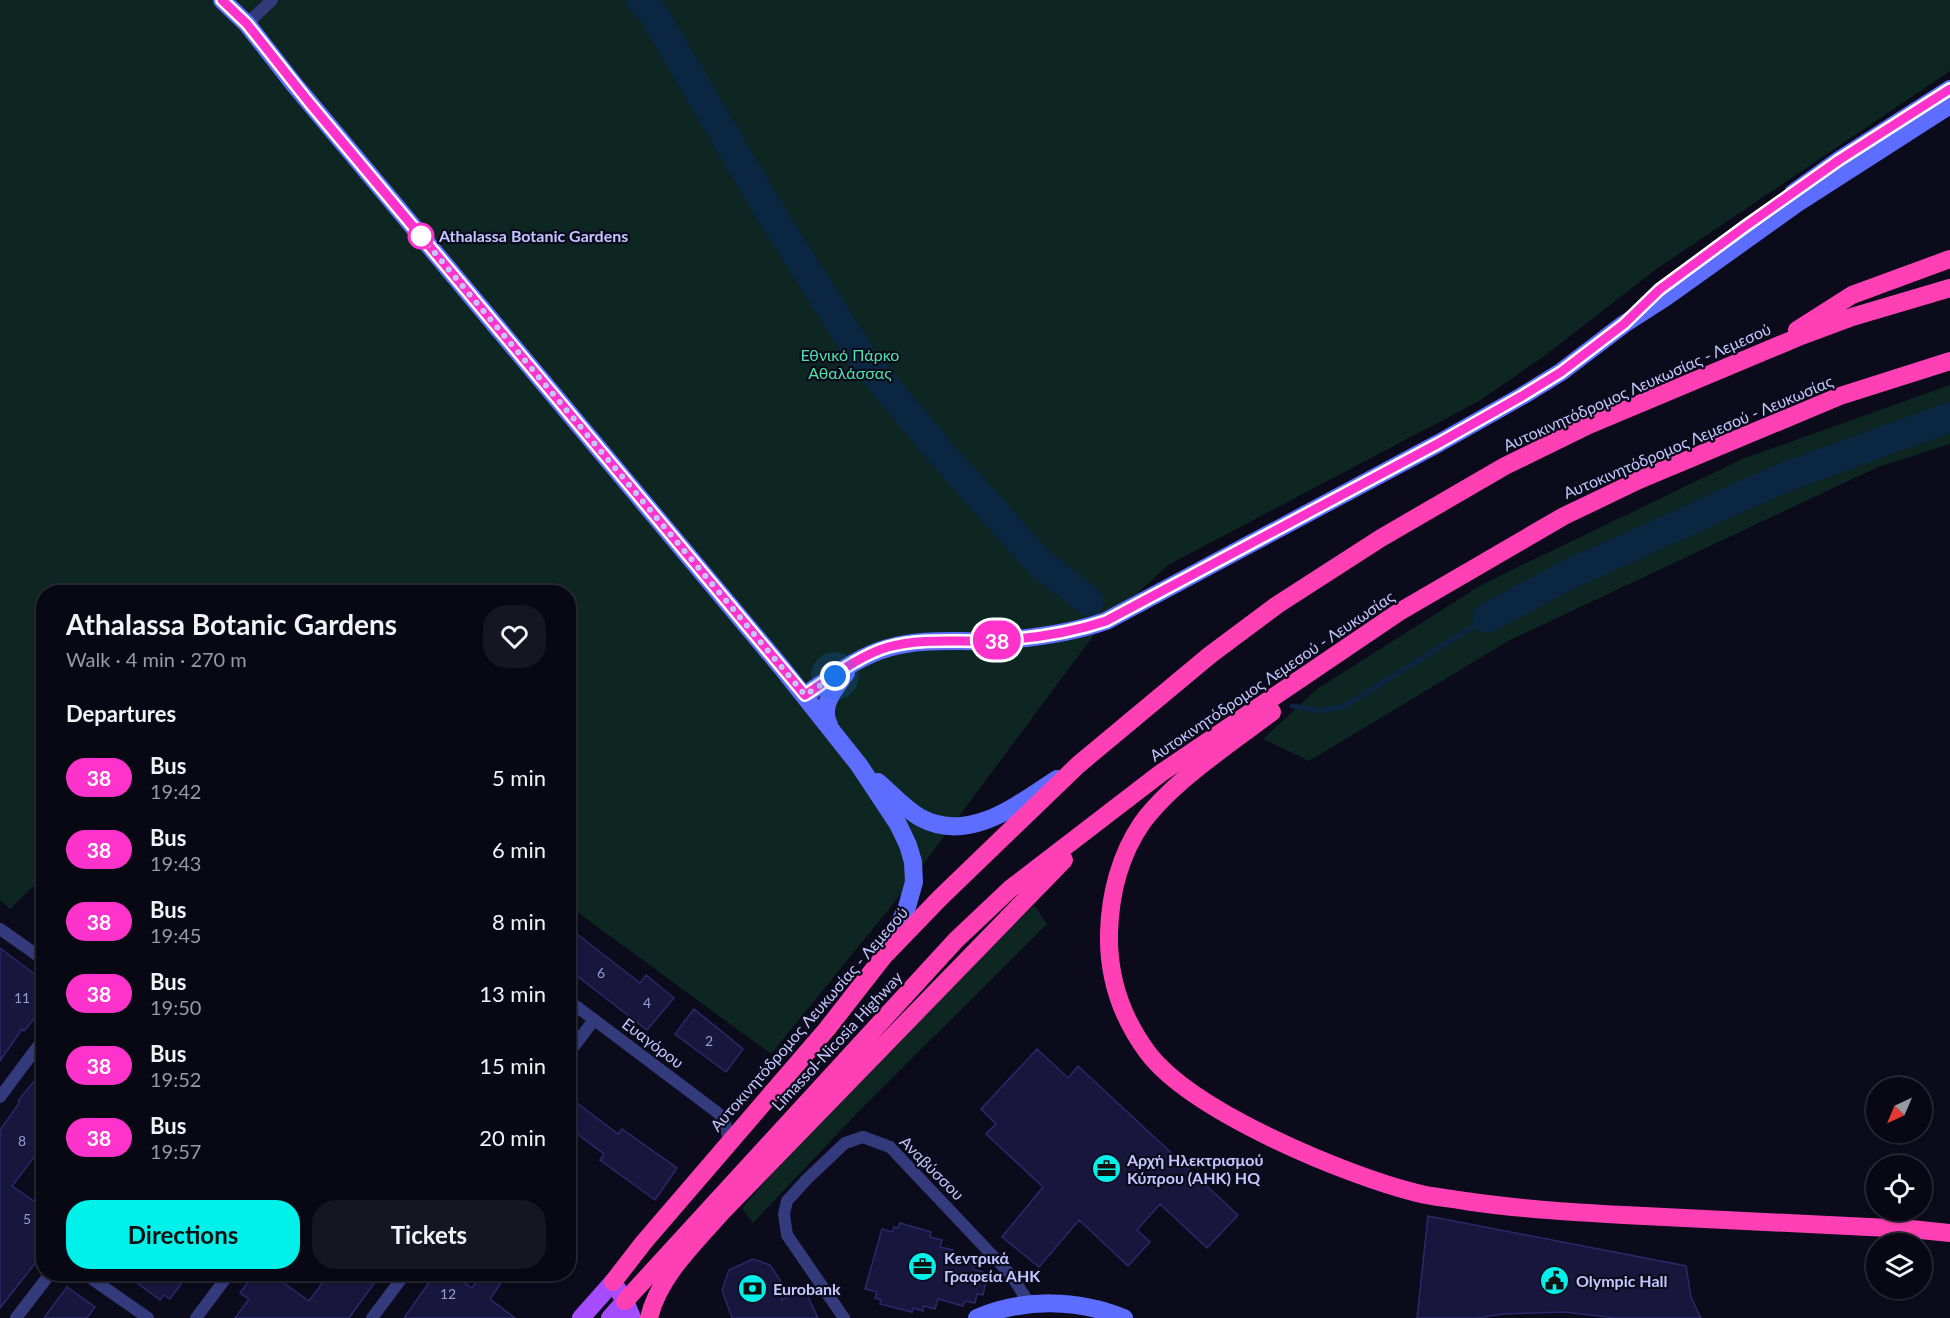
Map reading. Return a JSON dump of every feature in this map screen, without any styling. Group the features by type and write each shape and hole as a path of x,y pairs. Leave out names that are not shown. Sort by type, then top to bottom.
{"highway":[{"path":"1768,350 1852,295 1950,259"},
{"name":"Αυτοκινητόδρομος Λευκωσίας - Λεμεσού","path":"613,1282 644,1242 827,1029 884,956 992,847 1078,765 1210,655 1277,605 1381,538 1526,456 1589,425 1852,317 1950,288"},
{"name":"Αυτοκινητόδρομος Λεμεσού - Λευκωσίας","path":"1112,811 1161,773 1399,612 1564,516 1639,480 1840,396 1950,361"},
{"path":"1399,612 1164,798 1142,824 1129,847 1113,894 1109,917 1110,966 1122,1007 1134,1032 1150,1055 1168,1074 1191,1091 1267,1135 1341,1168 1418,1193 1522,1209 1911,1229 1950,1233"},
{"path":"649,1318 663,1284 721,1213 1112,811"},
{"name":"Limassol-Nicosia Highway","path":"629,1310 692,1226 956,940 1010,889 1112,811"}],"main road":[{"path":"222,0 247,24 301,92 805,695 859,765 898,824 908,844 913,862 914,882 907,907 884,956"},
{"path":"1624,324 1659,290 1743,228 1839,160 1950,89"},
{"path":"805,695 871,654 906,644 925,641 989,640 1049,635 1077,630 1106,621 1439,443 1522,396 1561,372 1624,324 1666,297 1796,204 1950,105"},
{"path":"829,727 825,711 826,704 850,666"},
{"path":"859,765 921,818 938,825 958,827 975,825 992,818 1078,765"},
{"path":"609,1318 587,1311 613,1282 629,1310"},
{"path":"977,1318 1029,1303 1087,1306 1124,1318"},
{"name":"Limassol-Nicosia Highway","path":"609,1318 629,1310"}],"street":[{"path":"247,24 272,0"},
{"path":"0,929 36,954"},
{"name":"Ευαγόρου","path":"576,1006 718,1113 725,1122 729,1143"},
{"path":"576,1044 594,1020"},
{"path":"0,1097 36,1049"},
{"name":"Αναβύσσου","path":"844,1318 788,1235 784,1214 787,1201 807,1179 845,1143 863,1137 890,1147 1011,1275 1029,1303"},
{"path":"16,1318 45,1281"},
{"path":"95,1281 148,1318"},
{"path":"196,1318 224,1281"},
{"path":"372,1318 400,1281"}],"green space":[{"name":"Εθνικό Πάρκο Αθαλάσσας","path":"0,0 1950,0 1950,71 1655,270 1543,357 1479,401 1168,565 1096,632 902,893 771,1054 576,911 576,585 36,585 36,884 10,909 0,900"},
{"path":"1950,385 1950,444 1878,467 1510,640 1309,761 1263,739 1317,689 1483,584 1742,459"},
{"path":"1034,905 1047,924 857,1113 753,1223 742,1208 831,1104"}],"building":[{"path":"576,933 640,983 646,975 674,998 647,1030 576,975"},
{"path":"0,948 36,975 36,1017 24,1031 22,1029 0,1061"},
{"path":"694,1009 743,1049 726,1072 675,1034"},
{"name":"Αρχή Ηλεκτρισμού Κύπρου (ΑΗΚ) HQ","path":"1037,1049 1068,1078 1078,1066 1238,1215 1207,1248 1160,1204 1137,1230 1150,1242 1128,1266 1079,1220 1039,1267 1002,1237 1043,1187 986,1134 996,1124 981,1109"},
{"path":"36,1079 36,1154 12,1186 36,1202 36,1262 0,1308 0,1130 20,1102 18,1101"},
{"path":"576,1102 618,1134 622,1129 677,1168 655,1200 600,1160 604,1154 576,1133"},
{"name":"Olympic Hall","path":"1428,1216 1686,1266 1691,1297 1701,1318 1616,1318 1564,1312 1503,1314 1477,1318 1417,1318"},
{"name":"Κεντρικά Γραφεία ΑΗΚ","path":"900,1223 931,1232 930,1237 942,1240 940,1247 953,1250 950,1258 975,1265 973,1269 983,1272 981,1280 986,1282 983,1295 977,1294 975,1303 965,1301 963,1306 938,1299 935,1309 924,1306 923,1311 913,1308 912,1312 880,1304 881,1300 875,1298 877,1292 865,1289 882,1229 892,1232 894,1227 898,1228"},
{"name":"Eurobank","path":"753,1259 770,1265 780,1280 782,1300 804,1288 818,1318 732,1318 722,1290 729,1270"},
{"path":"134,1281 177,1281 181,1284 170,1299 164,1295 160,1300"},
{"path":"249,1281 281,1281 309,1301 324,1281 376,1281 349,1318 235,1318 249,1299 240,1293"},
{"path":"430,1281 462,1281 472,1288 477,1281 502,1281 490,1299 515,1318 404,1318"},
{"path":"67,1287 95,1307 87,1318 44,1318"}],"waterway":[{"path":"641,0 653,13 768,209 863,359 941,453 1041,564 1089,601"},
{"path":"1487,618 1568,575 1780,479 1950,417"},
{"path":"1292,706 1319,711 1343,707 1487,618"}],"bus line":[{"name":"38","path":"222,0 247,24 308,101 805,695 856,662 886,648 925,641 989,640 1049,635 1077,630 1106,621 1439,443 1561,372 1624,324 1659,290 1743,228 1839,160 1950,89"}],"place":[{"name":"Athalassa Botanic Gardens","path":"421,236"},
{"name":"Αρχή Ηλεκτρισμού Κύπρου (ΑΗΚ) HQ","path":"1106,1169"},
{"name":"Κεντρικά Γραφεία ΑΗΚ","path":"923,1267"},
{"name":"Olympic Hall","path":"1555,1281"},
{"name":"Eurobank","path":"752,1289"}],"route":[{"path":"421,236 414,228 805,695 835,676"}]}
